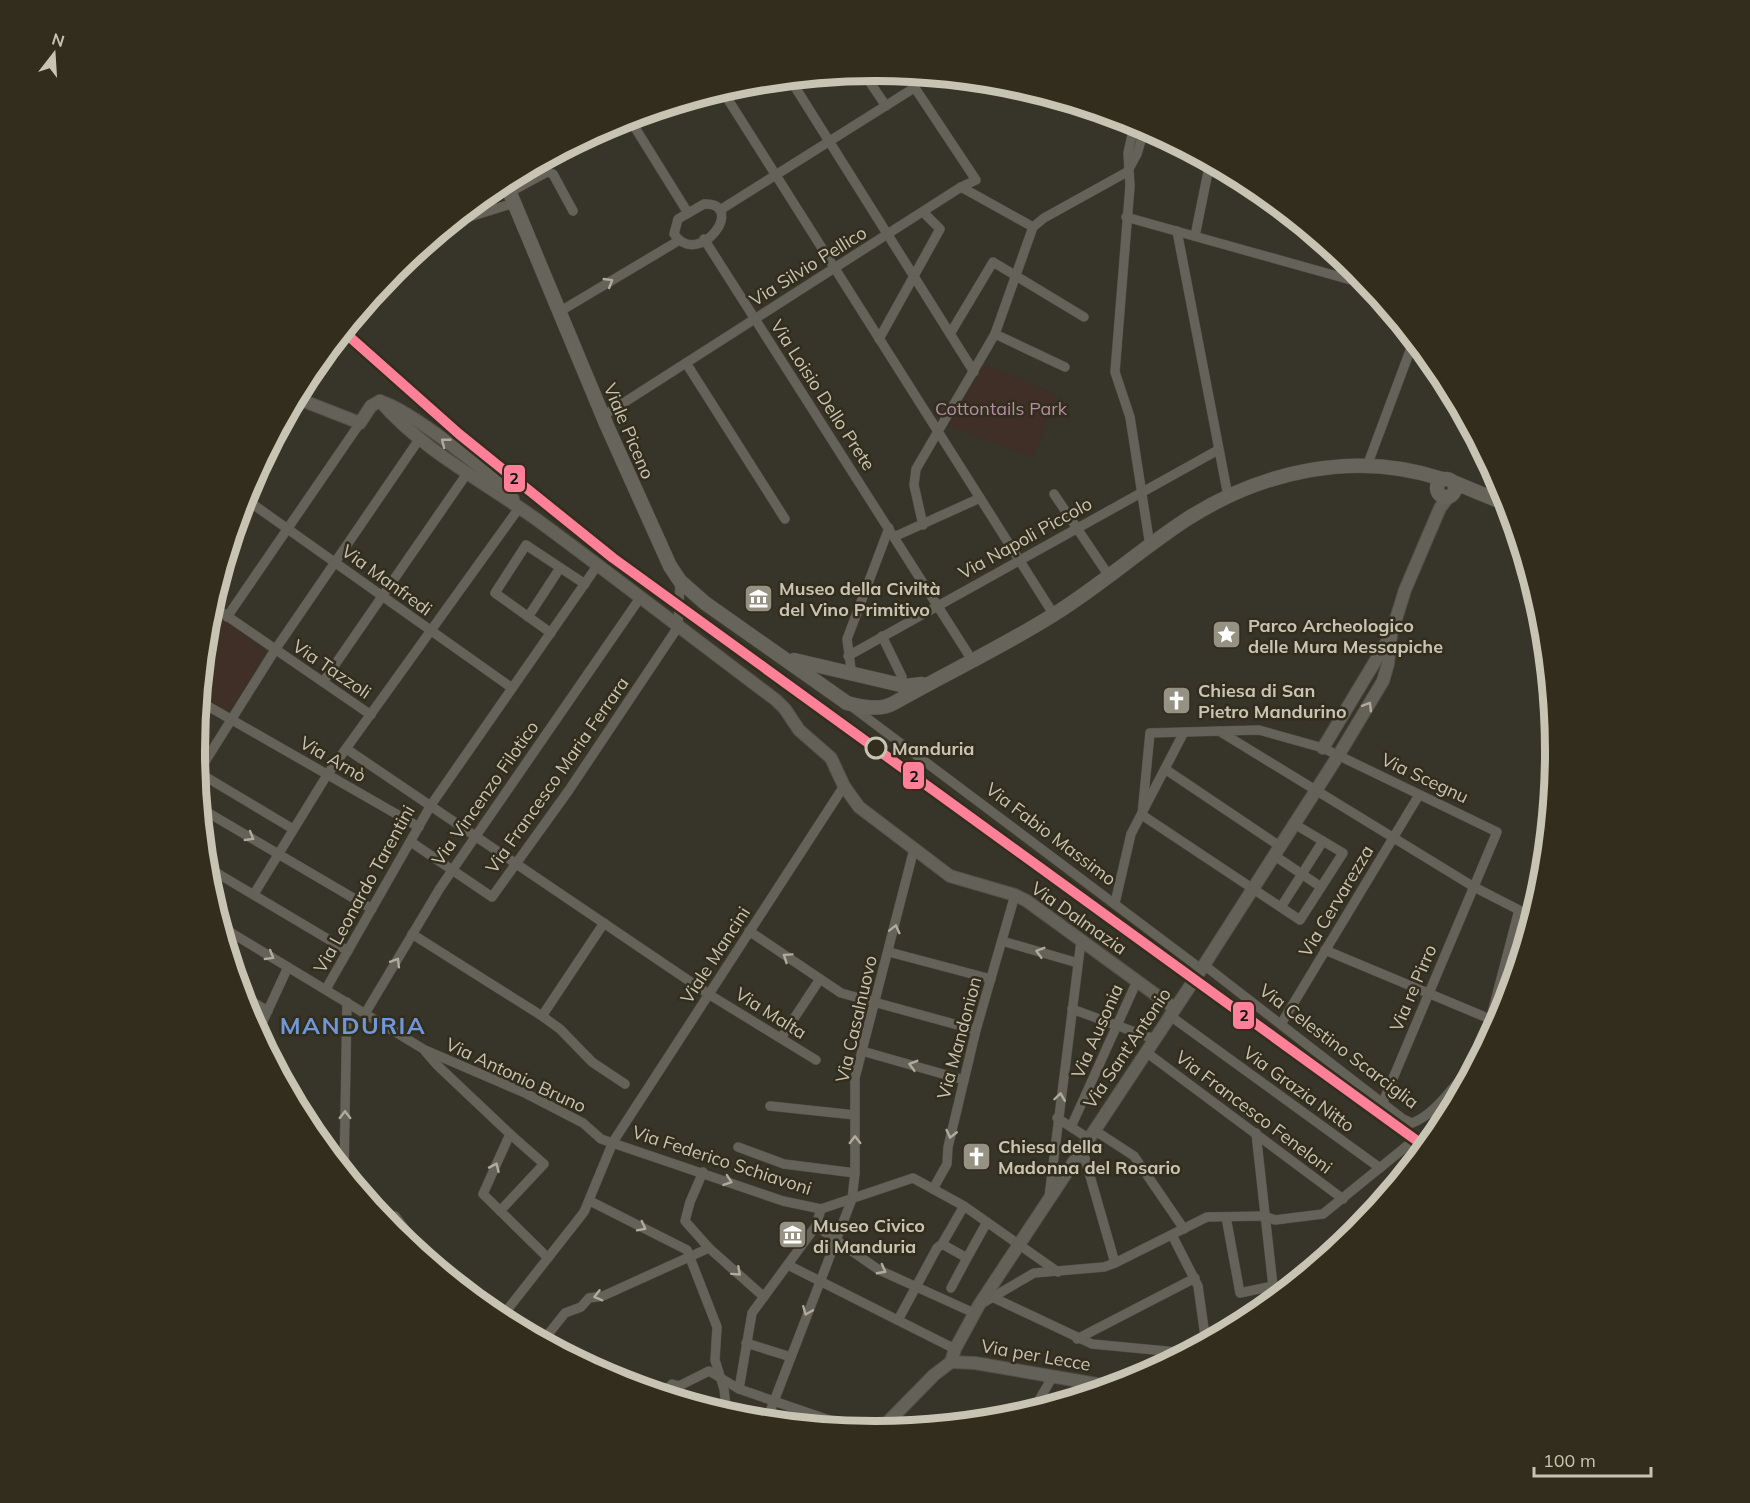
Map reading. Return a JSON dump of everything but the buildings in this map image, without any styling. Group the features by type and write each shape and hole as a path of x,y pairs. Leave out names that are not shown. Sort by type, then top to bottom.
{"main road":[{"name":"Viale Piceno","path":"510,192 653,532 680,581 705,603 846,703"},
{"path":"846,703 860,706 890,705 1054,615 1187,519 1240,489 1303,469 1367,466 1418,472 1446,488 1477,491 1496,501"},
{"path":"776,654 829,670 887,683 905,686 930,683"},
{"path":"824,686 822,675 829,670"},
{"path":"887,683 898,693 890,705"}],"street":[{"path":"869,81 886,106"},
{"path":"911,82 976,180 962,187"},
{"path":"794,86 974,372"},
{"path":"720,210 914,88"},
{"path":"727,98 1054,615"},
{"path":"634,126 688,213"},
{"path":"1133,133 1128,153 1127,172 1130,186 1115,372 1130,417 1150,546"},
{"path":"923,525 914,477 938,430 995,334 1033,227 1044,218 1127,172 1137,154 1142,136"},
{"path":"1195,236 1208,170"},
{"path":"493,201 547,172 553,174 573,211"},
{"path":"962,187 1033,227"},
{"name":"Via Silvio Pellico","path":"603,416 962,187"},
{"path":"704,204 710,204 720,210 724,219 722,225 704,239 690,246 678,241 674,234 674,226 678,219 704,204"},
{"path":"879,339 940,229 923,212"},
{"path":"1126,217 1352,280"},
{"path":"1177,231 1228,496"},
{"name":"Via Loisio Dello Prete","path":"704,239 896,536 972,660"},
{"path":"559,312 678,241"},
{"path":"950,334 993,262 1014,277 1084,317"},
{"path":"995,334 1065,367"},
{"path":"1367,466 1411,348"},
{"path":"686,363 785,519"},
{"path":"303,401 360,423"},
{"path":"227,617 371,406 380,401 393,405 423,425 503,485 519,508 370,715 348,750 327,775 254,894"},
{"name":"Via Dalmazia","path":"380,401 392,415 420,438 519,508 785,709 799,730 831,758 844,786 858,807 950,876 1016,895 1137,981 1172,1011"},
{"path":"205,760 274,650 420,438"},
{"name":"Via Napoli Piccolo","path":"848,656 1218,450"},
{"path":"322,682 468,472"},
{"path":"1323,748 1391,635 1405,590 1440,508 1446,488"},
{"path":"1054,494 1109,576"},
{"path":"896,536 980,498"},
{"name":"Via Manfredi","path":"253,504 512,688"},
{"path":"852,675 847,639 889,528"},
{"path":"551,633 495,593 526,545 585,584"},
{"name":"Via Leonardo Tarentini","path":"326,989 431,805 597,566"},
{"path":"528,617 560,568"},
{"path":"678,627 680,581"},
{"name":"Via Vincenzo Filotico","path":"366,1012 452,870 640,598"},
{"name":"Via Tazzoli","path":"219,611 370,715"},
{"name":"Via Francesco Maria Ferrara","path":"411,842 492,897 569,790 678,627"},
{"name":"Via Sant'Antonio","path":"951,1362 955,1349 976,1309 1296,825 1338,756 1383,681 1388,664 1391,635"},
{"path":"882,636 902,677"},
{"name":"Via Fabio Massimo","path":"846,703 1203,967"},
{"name":"Via Arnò","path":"206,705 419,827"},
{"path":"879,726 880,713 890,705"},
{"name":"Via Scegnu","path":"1142,814 1150,733 1259,730 1323,748 1497,831 1474,887"},
{"path":"1219,731 1474,887 1519,910 1491,1015"},
{"path":"1115,903 1131,834 1184,732"},
{"name":"Via Malta","path":"348,750 477,835 710,995 816,1060"},
{"path":"1165,769 1278,851 1302,874 1321,887"},
{"path":"206,778 293,829"},
{"name":"Viale Mancini","path":"506,1312 590,1201 613,1142 844,786"},
{"name":"Via Cervarezza","path":"1281,1024 1419,795"},
{"path":"208,812 372,909"},
{"path":"1142,814 1300,920 1342,854 1296,825"},
{"path":"1281,907 1323,841"},
{"name":"Via Casalnuovo","path":"769,1413 852,1198 855,1173 855,1078 914,849"},
{"path":"215,872 348,951"},
{"name":"Via re Pirro","path":"1383,1102 1474,887"},
{"name":"Via Mandonion","path":"933,1189 947,1164 976,1030 1016,895"},
{"path":"542,1016 604,923"},
{"path":"749,931 841,993 976,1030"},
{"name":"Via Antonio Bruno","path":"229,932 366,1012 425,1050 525,1093 583,1123 601,1139 613,1142"},
{"path":"412,934 542,1016 560,1029 592,1062 625,1084"},
{"path":"1002,941 1077,963"},
{"path":"1049,1197 1057,1118 1081,941"},
{"path":"1325,950 1490,1018"},
{"path":"889,952 991,979"},
{"name":"Via Celestino Scarciglia","path":"1203,967 1412,1123 1425,1118 1463,1074"},
{"path":"263,1022 288,968"},
{"path":"781,1038 820,979"},
{"name":"Via Ausonia","path":"1071,1127 1137,981"},
{"path":"344,1162 348,1002"},
{"path":"254,1003 268,1011"},
{"path":"1072,1009 1154,1039"},
{"name":"Via Grazia Nitto","path":"1172,1011 1380,1168"},
{"path":"425,1050 437,1065 544,1164 500,1211"},
{"path":"862,1051 964,1080"},
{"name":"Via Francesco Feneloni","path":"1146,1052 1343,1199"},
{"path":"770,1106 855,1115"},
{"path":"1057,1118 1088,1139 1134,1156 1184,1229"},
{"path":"1226,1218 1240,1293 1273,1286 1263,1216 1256,1133"},
{"path":"510,1134 483,1194 548,1258"},
{"path":"1088,1139 1115,1263"},
{"name":"Via Federico Schiavoni","path":"613,1142 783,1201 821,1209"},
{"path":"816,1226 879,1270 916,1287 976,1309 1034,1273 1104,1267 1207,1217 1263,1216 1275,1220 1315,1216 1343,1199 1408,1145"},
{"path":"738,1147 784,1164 855,1173"},
{"path":"703,1172 690,1202 685,1221 709,1248 764,1297"},
{"path":"739,1389 752,1313 816,1226 821,1209 913,1178 964,1206 1058,1272"},
{"path":"590,1201 687,1250 691,1256 717,1327 715,1360 725,1405"},
{"path":"898,1320 937,1248 942,1244 964,1206"},
{"path":"391,1215 395,1216 406,1231"},
{"path":"951,1288 987,1222"},
{"path":"1172,1235 1195,1278 1205,1335"},
{"path":"942,1244 967,1257"},
{"path":"547,1336 565,1313 581,1307 589,1298 603,1296 709,1248"},
{"path":"788,1265 955,1349"},
{"path":"1077,1339 1195,1278"},
{"path":"992,1297 1077,1339 1092,1344 1174,1352"},
{"path":"746,1343 790,1357"},
{"path":"888,1422 934,1375 951,1362"},
{"name":"Via per Lecce","path":"951,1362 975,1363 1096,1384"},
{"path":"668,1389 672,1384 679,1386 709,1371 739,1389 831,1421"},
{"path":"1038,1402 1053,1376"},
{"path":"1087,1387 1090,1383"}],"green space":[{"name":"Cottontails Park","path":"986,364 1056,395 1033,457 947,425"},
{"path":"218,615 266,651 233,707 226,712 207,701"}],"transit line":[{"name":"2","path":"349,336 459,434 613,558 1420,1143"}],"place":[{"name":"Museo della Civiltà del Vino Primitivo","path":"758,598"},
{"name":"Parco Archeologico delle Mura Messapiche","path":"1227,635"},
{"name":"Chiesa di San Pietro Mandurino","path":"1177,700"},
{"name":"Manduria","path":"876,748"},
{"name":"Chiesa della Madonna del Rosario","path":"977,1156"},
{"name":"Museo Civico di Manduria","path":"792,1235"}],"district":[{"name":"MANDURIA","path":"353,1025"}]}
